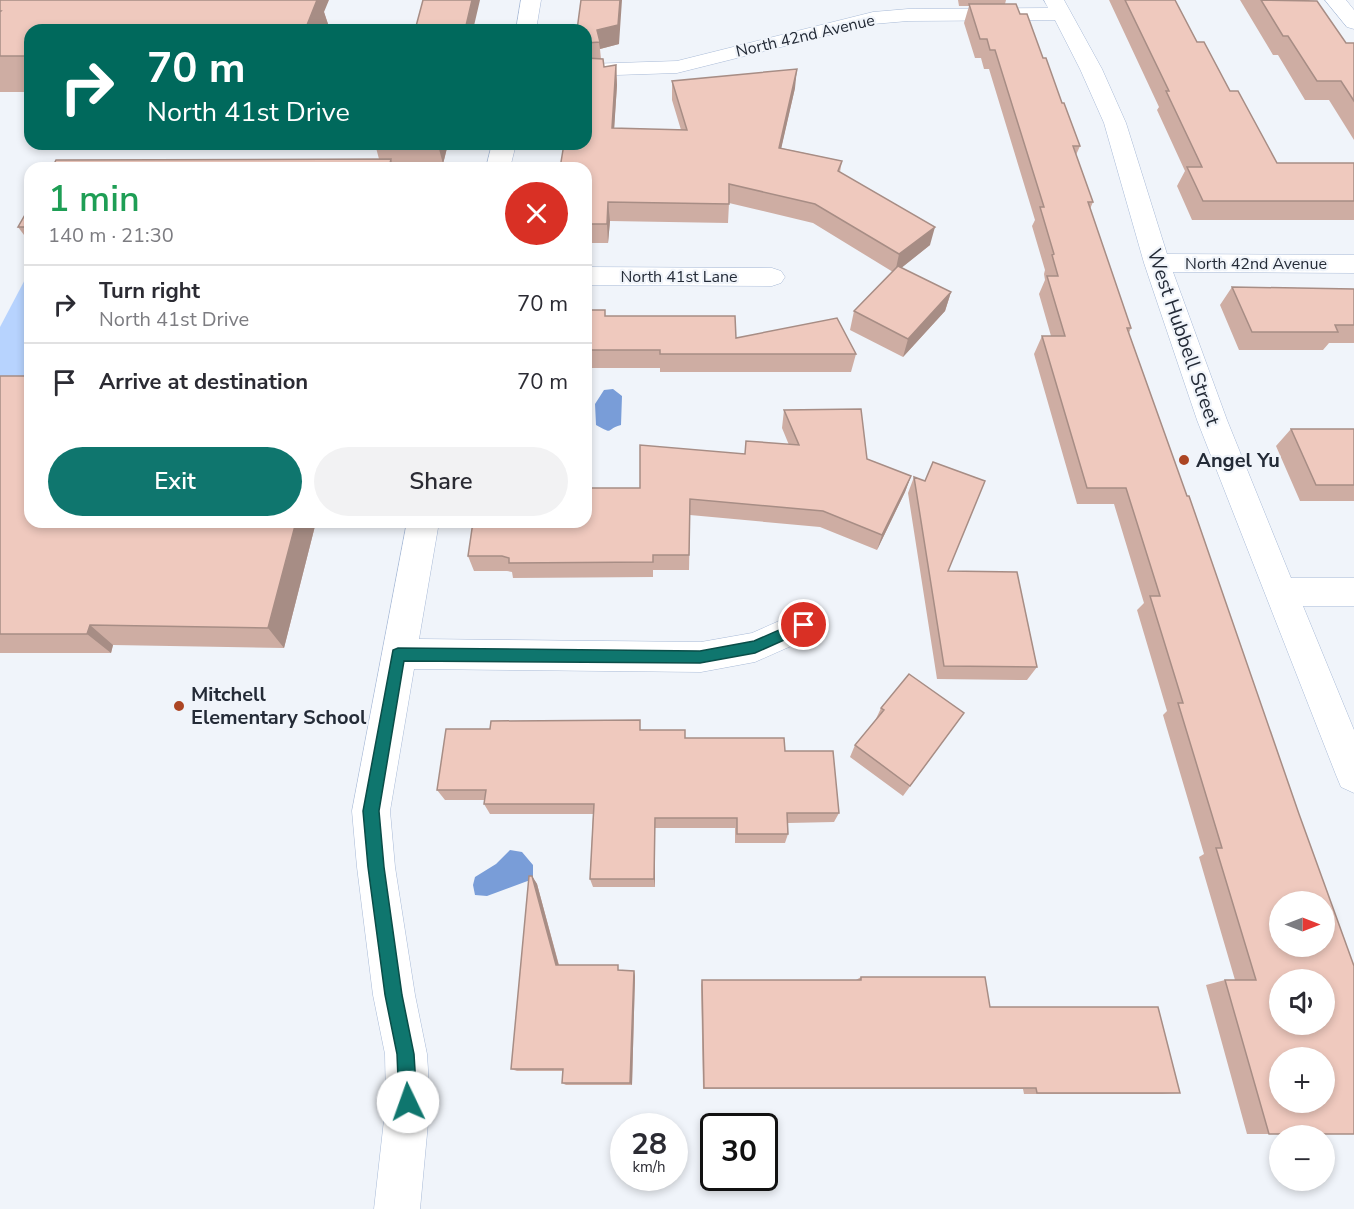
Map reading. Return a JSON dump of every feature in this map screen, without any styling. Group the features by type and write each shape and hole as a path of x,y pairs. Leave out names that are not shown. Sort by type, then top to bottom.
{"street":[{"path":"527,24 531,0"},
{"path":"1335,0 1354,23"},
{"name":"North 42nd Avenue","path":"592,70 677,67 873,18 1058,7"},
{"name":"West Hubbell Street","path":"1058,7 1091,69 1115,123 1157,263 1212,420 1354,775"},
{"name":"North 42nd Avenue","path":"1157,263 1354,264"},
{"name":"North 41st Lane","path":"592,276 772,277"},
{"path":"397,1209 408,1102 406,1054 394,995 376,867 371,811 422,528"},
{"path":"1282,592 1354,592"},
{"path":"398,654 700,657 755,647 804,625"}],"shaded area":[{"path":"24,281 24,401 0,401 0,327"},
{"path":"613,389 622,396 621,425 608,431 596,425 595,404 604,390"},
{"path":"510,850 522,852 533,865 533,879 487,896 475,895 473,885 475,877 496,864"}],"building":[{"path":"0,0 317,0 307,24 24,24 24,56 0,56"},
{"path":"423,0 472,0 466,24 417,24"},
{"path":"581,0 620,0 618,25 597,30 600,42 592,43 592,24 578,24"},
{"path":"1125,0 1175,0 1197,42 1204,42 1230,91 1238,91 1277,163 1354,163 1354,201 1203,201 1187,167 1202,167 1166,91 1169,91"},
{"path":"1261,0 1317,1 1346,43 1354,43 1354,101 1341,81 1317,81 1288,36 1283,36"},
{"path":"969,4 1016,4 1020,14 1027,14 1080,146 1073,146 1093,202 1088,202 1131,328 1127,328 1187,496 1189,496 1327,891 1269,891 1269,957 1335,957 1335,913 1354,966 1354,1134 1335,1134 1335,1125 1269,1125 1269,1134 1225,980 1256,980 1216,848 1222,848 1178,703 1183,703 1150,596 1160,596 1126,488 1087,488 1042,336 1065,336 1047,276 1058,276 1040,207 1044,207 995,50 990,50 987,39 980,39"},
{"path":"592,58 603,59 604,67 616,65 612,128 687,130 672,81 797,69 779,148 842,161 838,171 935,227 899,254 815,204 729,184 729,204 608,202 607,224 592,224 592,162 561,162 563,150 592,150"},
{"path":"391,159 390,162 55,162 56,160"},
{"path":"24,216 24,227 18,227"},
{"path":"898,266 951,292 908,339 854,311"},
{"path":"1232,287 1354,289 1354,325 1335,325 1338,332 1252,332"},
{"path":"592,310 605,310 605,316 735,316 736,338 837,318 856,354 660,354 660,350 592,350"},
{"path":"0,376 24,376 24,528 294,528 268,628 90,625 87,634 0,634"},
{"path":"861,409 867,459 911,476 882,535 823,511 690,499 689,555 653,555 653,562 509,563 509,558 502,556 468,556 472,528 592,528 592,488 640,488 640,445 745,454 746,441 799,445 784,410"},
{"path":"1291,429 1354,429 1354,485 1316,485"},
{"path":"933,462 985,481 948,571 1017,572 1037,667 944,666 914,477 925,481"},
{"path":"909,674 964,713 910,786 855,745 884,710 881,708"},
{"path":"640,720 640,730 685,730 685,738 784,738 785,751 833,751 839,813 787,813 788,834 737,834 737,818 655,818 654,879 590,879 594,804 484,804 486,790 437,790 446,729 490,729 491,721"},
{"path":"529,876 532,876 556,965 618,965 618,970 634,971 630,1083 562,1083 563,1069 511,1069"},
{"path":"861,977 985,977 990,1007 1158,1007 1180,1093 1037,1093 1036,1088 704,1088 702,980 861,980"}],"place":[{"name":"Angel Yu","path":"1184,460"},
{"name":"Mitchell Elementary School","path":"179,706"}],"route":[{"path":"408,1102 406,1054 394,995 376,867 371,811 398,654 700,657 755,647 804,625"}]}
